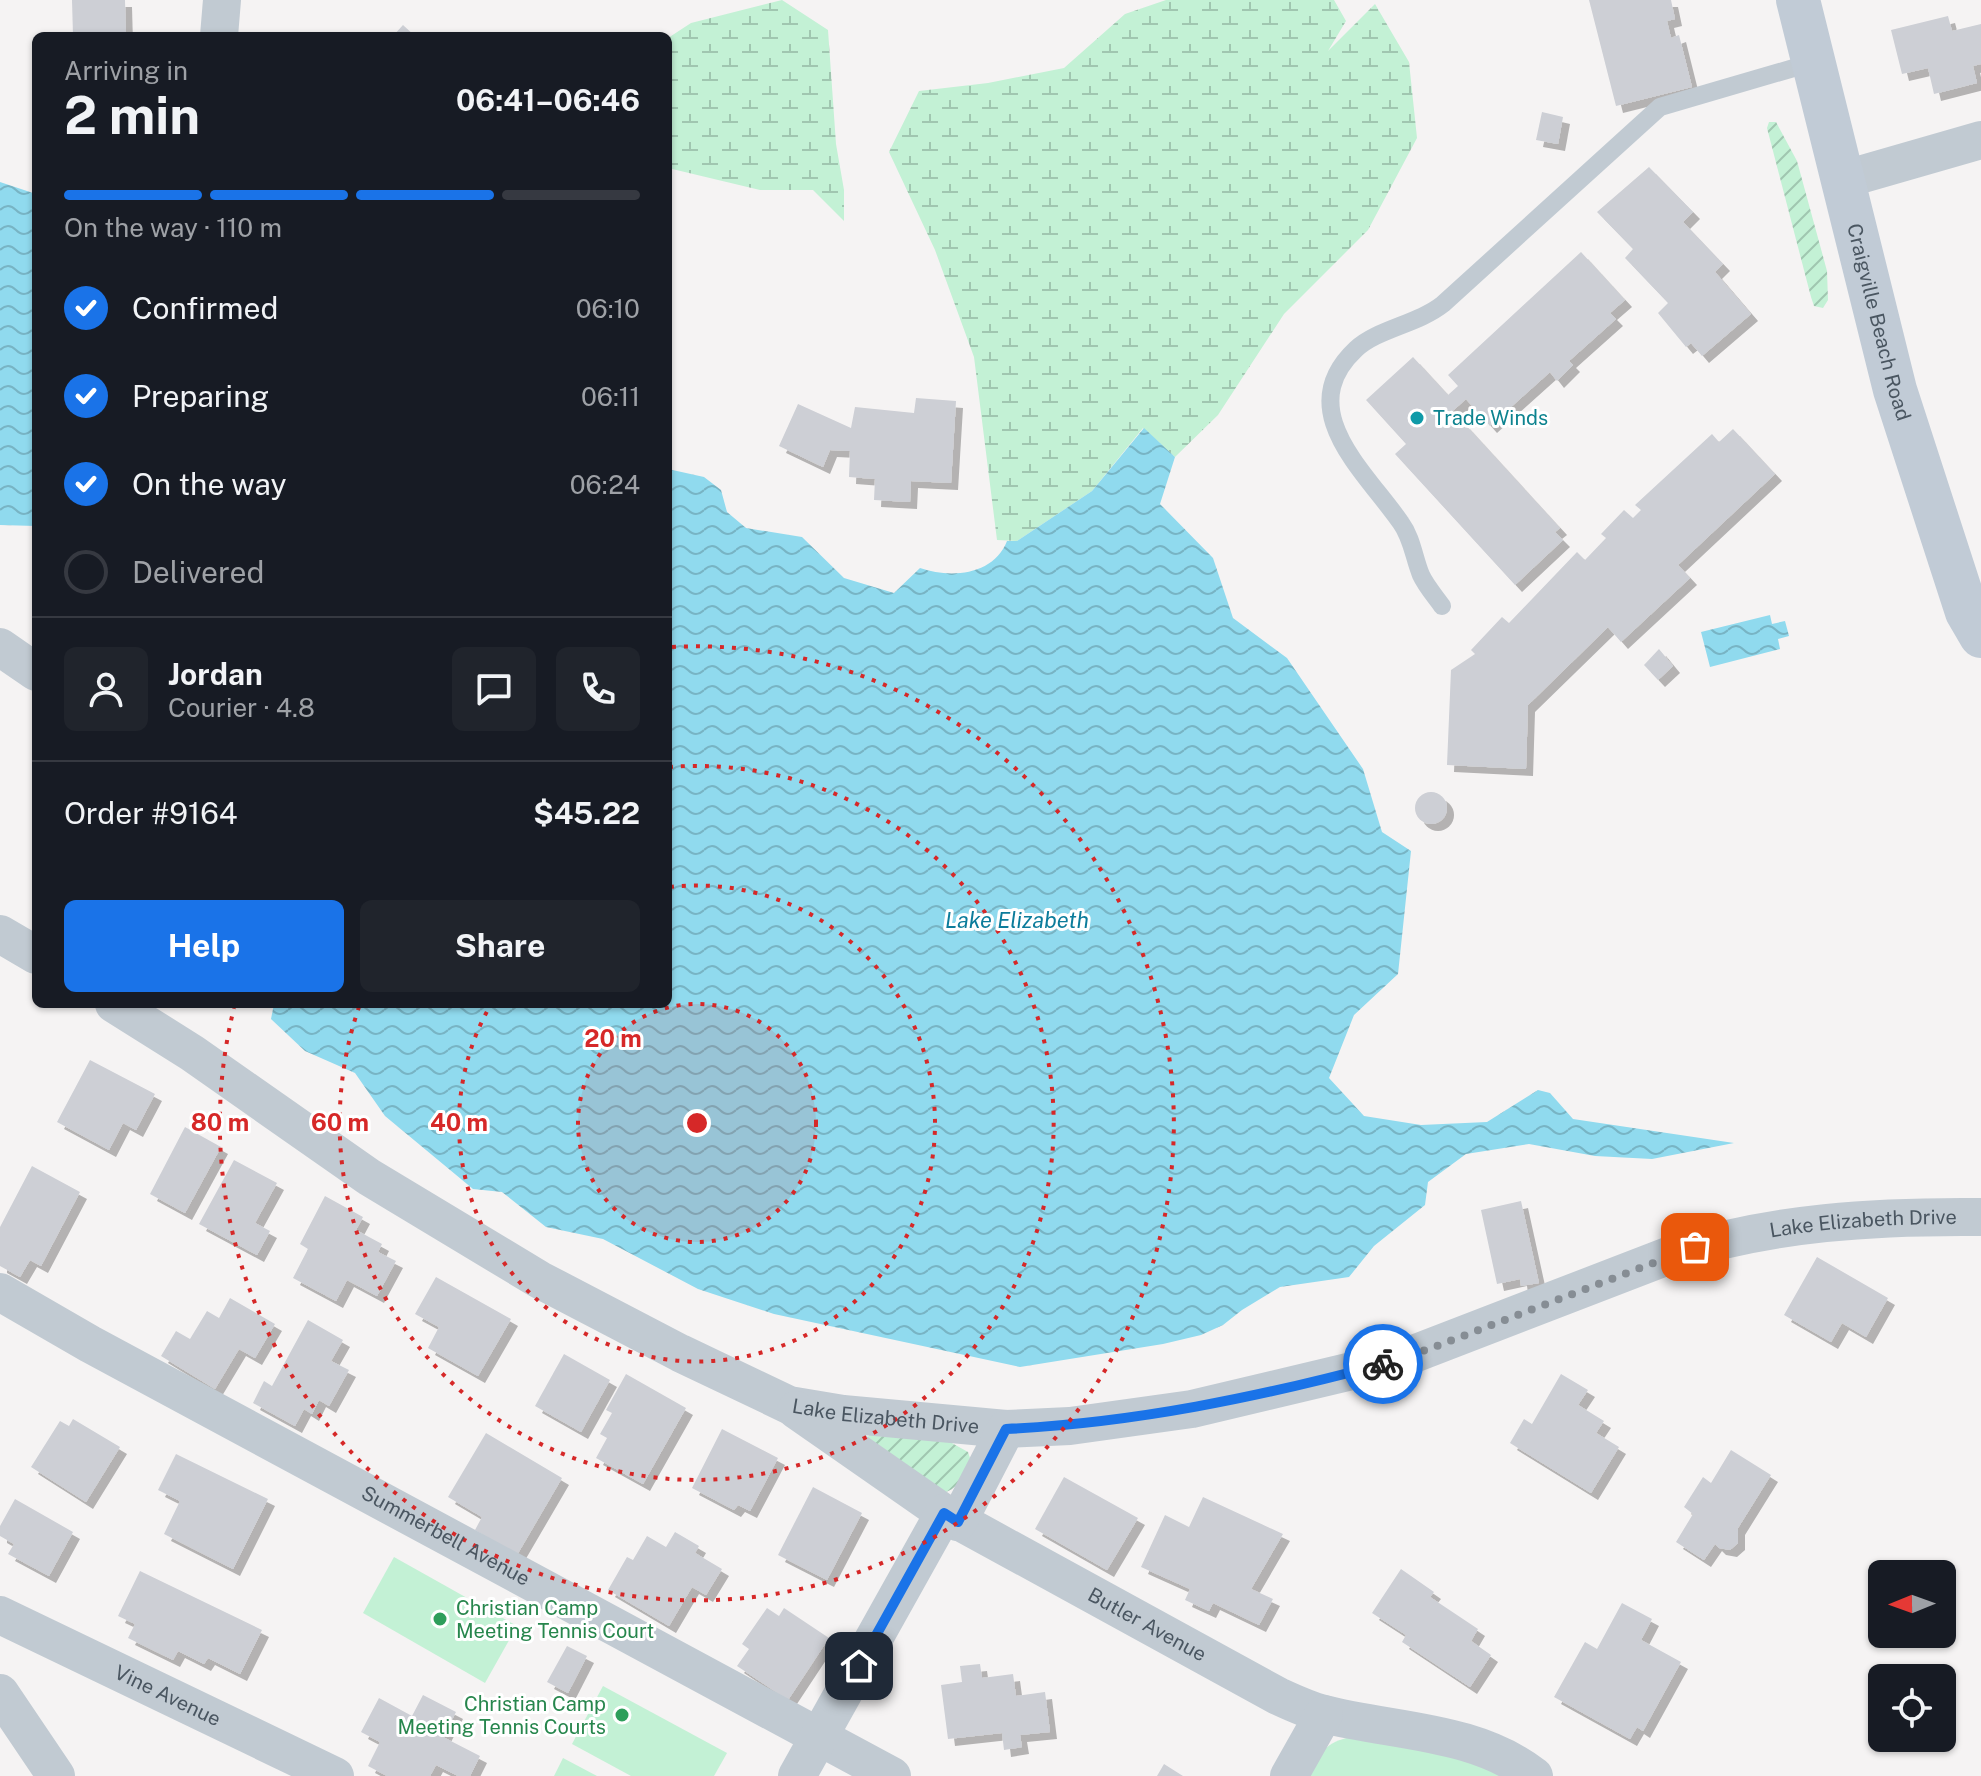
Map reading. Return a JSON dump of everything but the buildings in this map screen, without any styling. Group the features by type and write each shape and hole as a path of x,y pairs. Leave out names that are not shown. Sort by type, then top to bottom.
{"main road":[{"name":"Craigville Beach Road","path":"1798,0 1895,390 1967,612 1981,636"}],"street":[{"path":"219,32 222,0"},
{"path":"1842,180 1981,140"},
{"path":"0,645 32,643"},
{"path":"0,645 32,669"},
{"name":"Lake Elizabeth Drive","path":"120,1008 192,1053 369,1177 540,1280 680,1353 789,1405 843,1414 1006,1429 1070,1426 1192,1409 1362,1370 1429,1349 1673,1254 1717,1240 1813,1224 1981,1217"},
{"path":"168,1008 192,1053"},
{"name":"Summerbell Avenue","path":"0,1292 118,1359 892,1776"},
{"name":"Butler Avenue","path":"789,1405 951,1518 1278,1696 1324,1714 1477,1745 1511,1759 1534,1776"},
{"path":"797,1776 1006,1429"},
{"name":"Vine Avenue","path":"0,1615 335,1776"},
{"path":"0,1693 56,1776"},
{"path":"1289,1776 1324,1714"}],"lane":[{"path":"1442,606 1422,576 1404,526 1340,442 1331,410 1336,372 1367,341 1423,318 1443,304 1660,107 1814,62"}],"green space":[{"path":"782,0 828,30 836,144 844,190 844,221 813,190 760,190 672,169 672,35 691,23"},
{"path":"1166,0 1334,0 1346,21 1328,51 1375,4 1409,62 1417,138 1368,230 1284,314 1218,415 1175,457 1143,428 1092,491 1017,541 997,540 974,357 935,250 889,152 919,91 988,83 1064,68 1125,14"},
{"path":"1769,122 1776,122 1797,161 1827,271 1828,300 1823,308 1814,306 1811,297 1767,128"},
{"path":"870,1434 950,1442 968,1452 971,1461 956,1486 941,1493 867,1438"},
{"name":"Christian Camp Meeting Tennis Court","path":"394,1557 517,1626 485,1683 363,1613"},
{"name":"Christian Camp Meeting Tennis Courts","path":"603,1686 727,1753 714,1776 631,1776 572,1744"},
{"path":"1352,1737 1459,1757 1503,1776 1306,1776 1324,1750"},
{"name":"Christian Camp Meeting Tennis Courts","path":"563,1758 597,1776 554,1776"}],"water":[{"path":"0,182 32,193 32,526 0,525"},
{"name":"Lake Elizabeth","path":"1144,428 1175,457 1160,504 1213,558 1233,618 1287,658 1363,769 1382,832 1411,851 1398,974 1354,1015 1329,1078 1364,1116 1421,1125 1487,1122 1538,1090 1550,1093 1573,1119 1734,1143 1652,1159 1595,1156 1529,1144 1466,1154 1428,1182 1425,1205 1374,1246 1349,1277 1280,1287 1223,1325 1201,1335 1020,1367 774,1314 698,1289 603,1239 546,1227 502,1192 473,1189 385,1116 355,1073 305,1051 271,1019 273,1008 672,1008 672,470 704,477 721,490 727,512 746,528 802,537 844,578 894,593 920,568 958,573 982,567 1001,552 1007,541 1017,541 1092,491"},
{"path":"1770,615 1772,624 1785,621 1789,636 1778,639 1780,649 1710,667 1701,632"}],"way so far":[{"path":"1383,1364 1695,1247"}],"place":[{"name":"Trade Winds","path":"1417,418"},
{"name":"Christian Camp Meeting Tennis Court","path":"440,1619"},
{"name":"Christian Camp Meeting Tennis Courts","path":"622,1715"}],"route":[{"path":"859,1666 944,1513 958,1522 1006,1429 1070,1426 1192,1409 1383,1364"}]}
